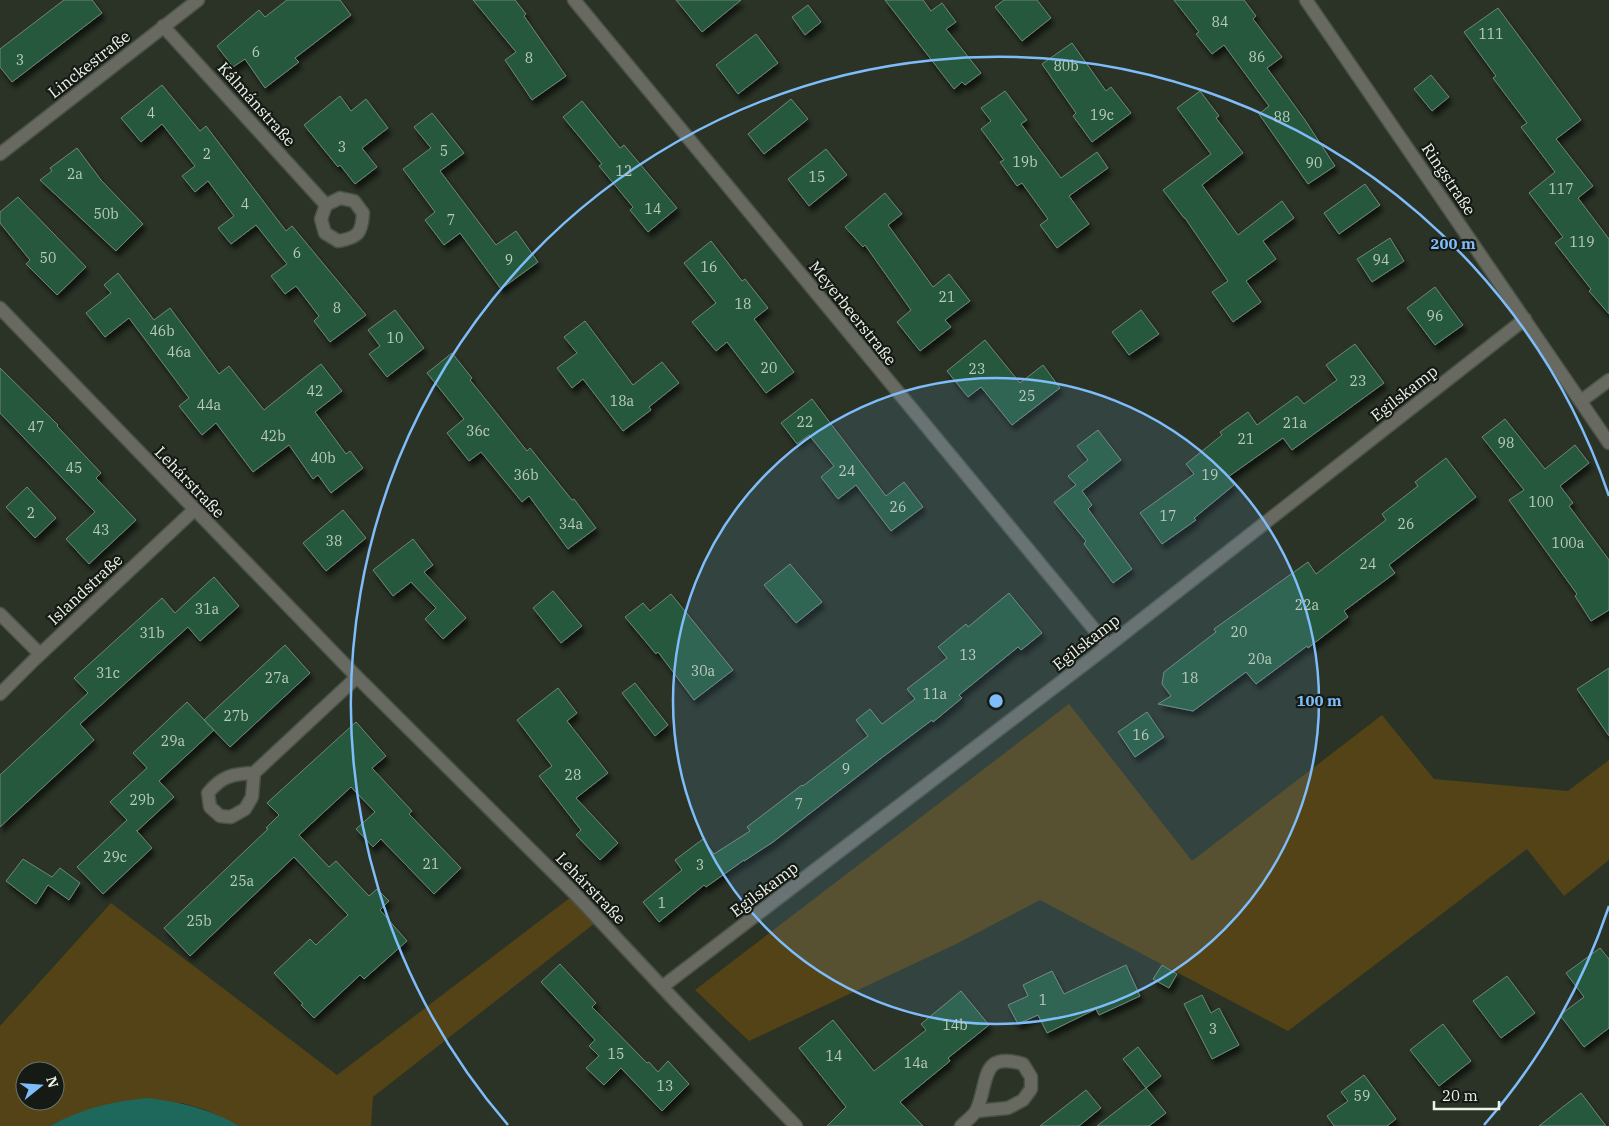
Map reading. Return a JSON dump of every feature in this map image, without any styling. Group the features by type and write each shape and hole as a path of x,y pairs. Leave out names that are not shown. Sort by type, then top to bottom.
{"street":[{"name":"Linckestraße","path":"0,154 198,0"},
{"name":"Meyerbeerstraße","path":"574,0 1108,646"},
{"name":"Ringstraße","path":"1306,0 1609,443"},
{"name":"Kálmánstraße","path":"164,26 326,205"},
{"name":"Lehárstraße","path":"0,308 357,677 575,894 796,1126"},
{"name":"Egilskamp","path":"662,987 1108,646 1525,319"},
{"path":"1581,401 1609,380"},
{"name":"Islandstraße","path":"0,694 194,510"},
{"path":"0,614 40,654"},
{"path":"254,773 357,677"},
{"path":"961,1126 977,1111 989,1068 998,1062 1009,1060 1023,1064 1031,1077 1031,1089 1023,1100 1008,1108 977,1111"}],"shaded area":[{"path":"1069,704 1192,861 1382,715 1434,779 1568,791 1609,760 1609,860 1564,896 1527,849 1288,1031 1040,900 954,945 749,1041 695,990"},
{"path":"575,894 599,920 373,1097 371,1126 239,1126 206,1110 182,1103 57,1122 50,1126 0,1126 0,1026 111,903 337,1075"}],"water":[{"path":"149,1098 196,1108 217,1115 239,1126 50,1126 74,1114 98,1106"}],"building":[{"path":"64,0 92,0 102,13 12,82 0,67 0,49"},
{"path":"287,0 340,0 351,15 295,58 299,62 265,88 245,59 233,67 217,46 259,10 265,17"},
{"path":"473,0 515,0 566,76 532,100 505,60 516,52"},
{"path":"676,0 741,0 702,32"},
{"path":"885,0 923,0 931,11 942,3 956,22 946,29 981,73 965,85 962,82 954,89"},
{"path":"1004,0 1037,0 1051,18 1022,41 995,7"},
{"path":"1174,0 1244,0 1256,16 1253,19 1282,57 1267,68 1305,120 1335,166 1308,184 1259,114 1269,106 1224,45 1212,54 1196,34 1199,32"},
{"path":"808,5 821,22 805,35 792,17"},
{"path":"1498,8 1581,120 1556,139 1593,186 1578,198 1609,239 1609,314 1589,291 1591,289 1555,243 1563,237 1529,193 1555,172 1521,127 1527,123 1493,78 1496,76 1464,32"},
{"path":"756,34 778,63 738,94 716,65"},
{"path":"1072,43 1106,91 1111,87 1131,113 1092,142 1073,116 1076,113 1042,64"},
{"path":"1431,75 1449,97 1432,111 1414,89"},
{"path":"162,85 200,131 206,126 286,231 292,226 366,315 330,342 314,321 319,316 296,286 285,294 271,276 287,264 256,225 231,244 218,228 234,216 208,181 195,192 182,176 195,166 162,124 141,142 121,118"},
{"path":"1005,91 1027,120 1021,124 1061,178 1097,152 1108,168 1069,196 1089,224 1057,248 1040,225 1048,219 1022,183 1017,186 1000,162 1004,160 981,129 991,121 981,108"},
{"path":"1200,91 1219,116 1216,118 1243,153 1202,185 1238,235 1282,201 1294,218 1263,241 1276,259 1246,281 1261,302 1233,322 1212,292 1228,281 1185,218 1163,190 1211,154 1177,108"},
{"path":"340,96 351,111 366,99 388,128 362,148 377,167 355,184 340,165 338,167 304,125"},
{"path":"791,99 808,119 764,154 748,134"},
{"path":"582,101 620,148 624,145 677,208 648,232 630,210 633,207 599,166 602,164 563,117"},
{"path":"432,113 464,153 440,171 496,245 516,231 538,262 501,289 460,233 444,245 425,220 435,212 403,169 431,148 414,127"},
{"path":"77,148 101,180 143,224 116,251 40,180 52,171 50,168"},
{"path":"826,149 847,175 809,206 788,179"},
{"path":"1365,184 1380,205 1339,234 1324,213"},
{"path":"885,193 902,214 888,225 933,287 949,274 970,301 945,320 951,327 920,351 897,322 911,310 865,245 863,247 845,227"},
{"path":"18,197 86,267 57,295 26,264 30,260 0,223 0,212"},
{"path":"1390,238 1404,261 1372,282 1357,259"},
{"path":"711,241 742,281 745,279 768,308 754,319 794,372 766,393 727,342 716,351 692,322 716,303 684,263"},
{"path":"118,273 154,320 170,308 219,374 229,366 264,410 321,364 342,391 315,412 346,454 350,451 363,468 331,493 318,475 313,479 289,445 253,472 216,423 202,435 179,406 189,398 129,318 105,337 86,313 111,293 104,285"},
{"path":"1435,287 1463,325 1435,345 1407,308"},
{"path":"395,310 424,348 387,377 369,354 380,346 368,330"},
{"path":"1141,310 1159,334 1129,355 1112,332"},
{"path":"585,321 633,385 662,362 679,383 649,407 651,410 623,431 583,379 572,388 557,368 577,353 564,337"},
{"path":"985,340 1020,383 1043,365 1060,388 1012,425 981,387 968,397 947,371"},
{"path":"1355,344 1384,383 1292,450 1283,438 1228,477 1234,485 1194,518 1196,520 1162,544 1140,513 1194,474 1186,464 1222,435 1220,432 1248,412 1257,425 1297,396 1304,404 1337,380 1326,365"},
{"path":"452,353 472,378 470,380 527,451 530,448 596,528 568,549 529,496 522,502 481,452 469,461 447,433 464,419 427,373"},
{"path":"0,368 58,425 101,473 96,478 136,520 89,564 66,539 95,512 0,413"},
{"path":"812,399 886,496 904,482 923,507 891,531 856,485 838,499 821,477 834,466 809,435 797,444 781,423"},
{"path":"1505,419 1545,469 1575,445 1589,463 1560,486 1573,503 1569,506 1609,560 1609,610 1591,621 1575,596 1577,594 1509,500 1524,490 1482,437"},
{"path":"1098,430 1121,460 1082,491 1092,505 1088,509 1132,569 1113,583 1084,544 1086,541 1054,502 1076,485 1068,476 1088,460 1077,446"},
{"path":"1446,458 1476,497 1389,565 1395,573 1344,611 1348,617 1308,648 1307,646 1256,684 1246,672 1193,711 1158,704 1171,696 1162,684 1164,672 1216,632 1214,629 1308,562 1316,574 1386,520 1382,514 1418,486 1415,482"},
{"path":"27,487 56,518 35,538 6,507"},
{"path":"343,510 366,538 326,571 303,543"},
{"path":"413,539 433,565 424,572 466,618 443,639 425,619 436,608 411,582 393,596 373,570"},
{"path":"790,564 822,602 796,623 764,585"},
{"path":"214,577 239,606 200,641 188,627 80,724 94,740 0,827 0,775 88,693 74,678 162,598 175,613"},
{"path":"553,591 582,626 561,643 533,608"},
{"path":"1009,593 1042,633 1021,650 1018,647 959,695 962,698 933,722 932,720 773,842 706,887 704,885 659,922 643,902 682,870 675,860 703,839 714,854 750,831 747,827 868,736 856,720 870,709 882,724 915,699 907,689 947,658 938,647 966,624 968,627"},
{"path":"671,594 733,670 694,700 658,652 656,654 625,617 643,603 650,611"},
{"path":"285,645 310,673 230,747 204,720"},
{"path":"1609,668 1609,736 1577,689"},
{"path":"635,683 668,725 655,736 622,693"},
{"path":"558,688 577,713 567,721 608,773 576,798 618,843 600,860 576,835 581,830 539,776 552,766 517,720"},
{"path":"187,702 214,730 159,781 174,797 136,830 152,848 103,894 77,867 127,820 110,802 147,768 133,753"},
{"path":"1147,712 1164,737 1135,757 1118,732"},
{"path":"356,722 386,756 372,768 412,811 409,814 461,868 434,894 381,839 373,847 356,829 375,812 351,787 299,835 329,867 336,861 369,896 377,889 389,901 380,910 407,941 364,979 360,975 314,1018 274,973 310,939 316,945 348,915 294,857 190,956 164,928 268,829 266,828 279,815 267,803"},
{"path":"23,859 52,877 60,868 80,883 69,900 48,885 36,904 6,881"},
{"path":"1600,948 1609,959 1609,1028 1584,1047 1560,1015 1584,997 1566,973"},
{"path":"560,964 596,1003 592,1007 647,1063 649,1062 658,1072 668,1061 689,1084 662,1111 621,1068 604,1085 586,1068 599,1056 589,1046 595,1040 541,982"},
{"path":"1126,965 1140,996 1099,1015 1096,1009 1047,1033 1038,1015 1018,1024 1008,1005 1028,996 1023,985 1052,971 1064,994"},
{"path":"1162,965 1177,974 1169,988 1153,979"},
{"path":"1507,976 1535,1013 1501,1038 1473,1001"},
{"path":"961,991 989,1025 948,1058 950,1061 900,1102 923,1126 827,1126 846,1107 799,1048 833,1020 874,1071 926,1030 921,1024"},
{"path":"1202,995 1211,1013 1219,1008 1239,1045 1212,1059 1184,1004"},
{"path":"1443,1024 1471,1061 1439,1086 1410,1050"},
{"path":"1138,1047 1161,1076 1146,1088 1123,1059"},
{"path":"1364,1075 1396,1119 1387,1126 1334,1126 1327,1116 1348,1101 1341,1092"},
{"path":"1146,1088 1166,1113 1149,1126 1097,1126"},
{"path":"1086,1090 1101,1108 1079,1126 1040,1126"},
{"path":"1581,1093 1606,1126 1539,1126 1564,1106"}]}
